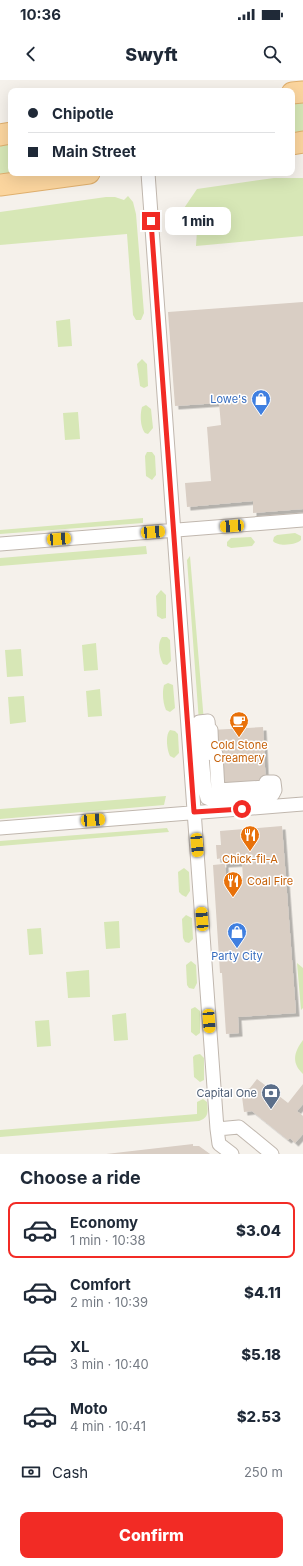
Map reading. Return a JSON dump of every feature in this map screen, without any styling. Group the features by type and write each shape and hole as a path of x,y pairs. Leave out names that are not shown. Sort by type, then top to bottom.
{"main road":[{"path":"0,185 67,176"}],"street":[{"path":"148,176 217,1129 219,1144 232,1154"},
{"path":"0,544 303,520"},
{"path":"208,721 209,731 211,730 212,754 216,754 218,790 266,787 266,782 274,782 274,792 268,796 216,801 207,798 204,790 199,722 208,721"},
{"path":"0,828 303,804"},
{"path":"217,1129 239,1127 272,1154"}],"green space":[{"path":"303,102 303,132 295,133 295,103"},
{"path":"8,143 8,173 0,174 0,144"},
{"path":"274,178 303,178 303,236 196,246 197,230 180,214 197,189"},
{"path":"128,196 133,202 136,214 144,313 141,320 136,320 133,315 127,234 0,245 0,212 106,197 115,197 124,200"},
{"path":"70,319 72,346 58,347 56,321"},
{"path":"142,359 147,364 148,386 144,388 140,386 137,364"},
{"path":"146,405 151,409 153,428 148,434 143,430 141,420 142,407"},
{"path":"78,412 80,439 65,440 63,413"},
{"path":"147,452 152,452 155,456 156,475 152,480 146,476 145,456"},
{"path":"143,518 143,523 0,534 0,530"},
{"path":"295,533 301,536 301,540 299,542 283,545 273,541 274,537 277,535"},
{"path":"251,537 255,542 252,546 231,548 227,546 227,542 231,538"},
{"path":"146,546 147,554 0,566 0,558"},
{"path":"190,556 204,722 199,722 187,560"},
{"path":"161,590 166,595 166,618 162,619 157,616 156,596"},
{"path":"162,637 167,637 170,640 171,661 167,665 163,664 160,654 159,643"},
{"path":"96,643 98,670 84,671 82,645"},
{"path":"21,649 23,676 7,677 5,650"},
{"path":"168,683 173,685 175,708 170,712 166,710 163,698 164,685"},
{"path":"100,689 102,716 88,717 86,691"},
{"path":"24,696 26,722 10,724 8,697"},
{"path":"170,730 175,731 178,734 179,753 174,758 170,756 167,746 167,735"},
{"path":"166,796 164,805 0,819 0,809"},
{"path":"167,828 169,832 0,846 0,841"},
{"path":"184,868 189,872 190,891 186,897 179,892 178,872"},
{"path":"186,915 192,918 193,939 189,943 185,942 183,938 182,919"},
{"path":"119,921 120,948 106,949 104,922"},
{"path":"41,928 43,954 29,955 27,929"},
{"path":"191,961 196,965 197,983 194,989 189,988 187,985 186,965"},
{"path":"297,963 303,968 303,1008 301,1010"},
{"path":"89,970 90,997 68,998 66,972"},
{"path":"195,1007 200,1011 200,1033 196,1036 191,1032 191,1009"},
{"path":"126,1013 128,1040 114,1041 112,1015"},
{"path":"49,1020 51,1046 37,1047 35,1021"},
{"path":"303,1040 303,1074 295,1062 295,1057"},
{"path":"200,1054 204,1058 204,1080 200,1082 194,1077 193,1057"},
{"path":"203,1099 207,1102 207,1114 205,1118 199,1121 0,1137 0,1130 197,1114 197,1102"}],"building":[{"name":"Lowe's","path":"303,302 303,509 253,513 253,501 187,507 185,483 211,481 207,427 221,425 219,403 175,406 168,312"},
{"path":"263,727 266,787 218,790 211,730"},
{"path":"282,826 296,1013 238,1017 239,1033 226,1034 222,973 220,973 213,865 223,864 222,858 217,859 216,845 221,845 220,831","holes":["242,863 243,878 226,879 225,864"]},
{"name":"Capital One","path":"257,1079 288,1103 303,1084 303,1104 297,1111 303,1116 303,1134 295,1143 290,1138 288,1140 252,1111 244,1112 241,1089 250,1088"},
{"path":"193,1144 193,1146 199,1146 210,1154 106,1154"}],"place":[{"name":"Lowe's","path":"261,416"},
{"name":"Cold Stone Creamery","path":"239,738"},
{"name":"Chick-fil-A","path":"250,852"},
{"name":"Coal Fire","path":"233,898"},
{"name":"Party City","path":"237,949"},
{"name":"Capital One","path":"271,1110"}],"route":[{"path":"151,221 194,812 242,809"}]}
